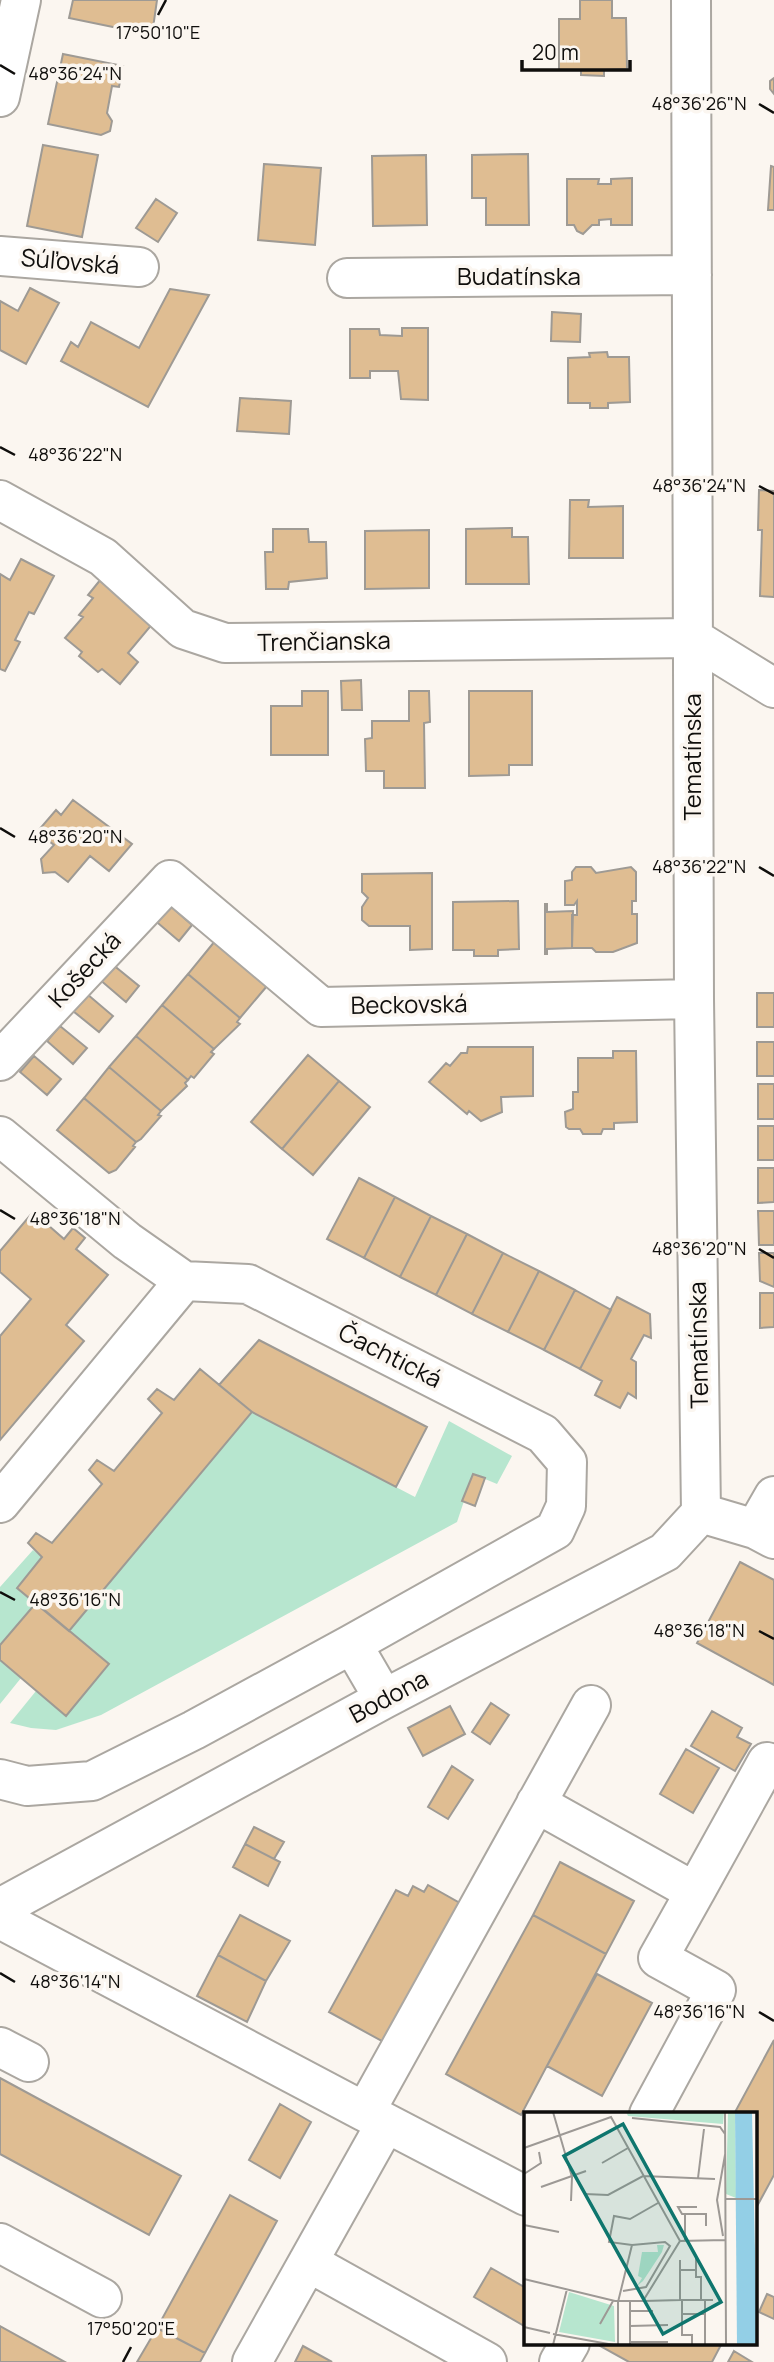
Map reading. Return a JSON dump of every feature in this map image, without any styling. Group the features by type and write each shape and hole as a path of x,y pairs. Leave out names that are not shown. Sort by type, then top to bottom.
{"street":[{"path":"0,97 21,0"},
{"name":"Tematínska","path":"691,0 694,999 701,1513"},
{"name":"Súľovská","path":"0,256 139,267"},
{"name":"Budatínska","path":"347,278 692,275"},
{"name":"Trenčianska","path":"0,500 103,557 183,629 225,643 693,638"},
{"path":"693,638 774,688"},
{"name":"Beckovská","path":"170,880 321,1007 694,999"},
{"name":"Košecká","path":"0,1061 170,880"},
{"path":"0,1136 127,1241 184,1281 0,1503"},
{"name":"Čachtická","path":"0,1779 27,1786 92,1781 194,1730 555,1530 566,1506 567,1462 543,1434 248,1284 184,1281"},
{"path":"701,1513 765,1534 774,1496"},
{"name":"Bodona","path":"0,1908 384,1699 665,1552 701,1513"},
{"path":"352,1644 384,1699"},
{"path":"251,2362 308,2262 376,2118 536,1803 591,1705"},
{"path":"650,2112 716,1990 658,1958 767,1762"},
{"path":"536,1803 695,1892"},
{"path":"0,1919 524,2195"},
{"path":"0,2243 102,2298"},
{"path":"308,2262 487,2362"},
{"path":"559,2362 569,2344"}],"green space":[{"path":"252,1412 415,1497 449,1421 512,1456 497,1484 473,1474 457,1522 101,1715 56,1730 10,1723 36,1691 66,1715 109,1665 69,1631"},
{"path":"33,1550 42,1557 17,1588 36,1603 0,1645 0,1587"},
{"path":"0,1660 21,1678 0,1704"}],"building":[{"path":"73,0 157,0 152,35 69,18"},
{"path":"580,0 612,0 612,18 626,18 627,69 604,70 604,76 581,75 581,70 559,70 559,19 580,19"},
{"path":"63,54 123,66 119,87 112,86 107,113 112,121 110,131 101,135 48,124"},
{"path":"774,78 774,94 770,89 770,81"},
{"path":"43,145 98,155 82,237 27,226"},
{"path":"528,154 529,225 486,225 486,198 472,198 472,155"},
{"path":"426,155 427,225 373,226 372,156"},
{"path":"264,164 321,168 315,245 258,240"},
{"path":"771,166 774,167 774,210 768,210"},
{"path":"632,178 632,225 611,225 611,219 599,220 599,225 592,225 583,234 577,231 574,225 567,225 567,179 599,179 598,184 611,184 611,179"},
{"path":"156,199 177,213 158,242 136,228"},
{"path":"30,288 59,303 26,364 0,350 0,301 18,311"},
{"path":"170,289 209,295 148,407 61,361 71,342 78,347 91,322 139,348"},
{"path":"552,312 581,314 580,342 551,341"},
{"path":"402,328 428,328 428,400 401,399 398,371 370,371 370,378 350,378 350,329 379,329 380,335 402,336"},
{"path":"607,352 608,357 629,357 630,402 608,403 608,408 590,408 590,403 568,403 568,358 590,357 589,353"},
{"path":"240,398 291,401 289,434 237,431"},
{"path":"759,490 774,491 774,597 760,596 762,530 758,530"},
{"path":"570,500 589,500 588,507 623,506 623,558 569,558"},
{"path":"512,528 512,537 528,537 529,584 466,584 466,529"},
{"path":"273,529 308,529 309,542 326,542 327,578 289,582 288,589 266,589 265,552 273,552"},
{"path":"429,530 429,588 365,589 365,531"},
{"path":"21,559 54,576 34,614 29,612 15,640 20,642 5,671 0,669 0,574 10,580"},
{"path":"101,579 154,622 128,653 138,662 120,684 102,669 98,672 79,656 82,652 65,638 83,617 79,615 93,598 88,595"},
{"path":"361,680 362,710 342,710 341,681"},
{"path":"302,691 328,691 328,755 271,755 271,706 302,706"},
{"path":"409,691 429,691 430,722 424,723 425,788 384,788 384,771 366,771 365,739 372,738 372,721 409,721"},
{"path":"469,691 532,691 532,765 509,765 509,775 469,776"},
{"path":"73,800 132,844 109,871 90,856 68,882 55,872 43,873 41,859 54,845 37,832 56,810 61,815"},
{"path":"576,867 591,867 596,873 631,867 636,872 636,901 632,901 632,914 637,914 637,943 613,952 572,948 572,915 577,915 577,901 574,905 565,905 565,881 572,880 572,872"},
{"path":"432,873 432,949 410,950 410,926 369,926 362,920 362,907 368,898 362,892 362,874"},
{"path":"518,901 519,949 498,950 498,956 474,956 474,950 453,950 453,902"},
{"path":"166,902 192,925 179,941 152,918"},
{"path":"545,904 547,912 573,911 572,948 547,949 545,954"},
{"path":"215,941 267,986 240,1018 188,974"},
{"path":"112,964 139,986 126,1002 99,979"},
{"path":"188,974 240,1018 237,1022 240,1024 214,1049 162,1005"},
{"path":"757,993 774,993 774,1027 757,1027"},
{"path":"87,994 113,1016 99,1032 73,1011"},
{"path":"162,1005 214,1049 211,1052 214,1054 194,1078 191,1076 188,1080 136,1036"},
{"path":"60,1026 87,1048 73,1064 47,1041"},
{"path":"136,1036 188,1080 185,1083 187,1086 161,1111 109,1067"},
{"path":"757,1042 774,1042 774,1076 757,1076"},
{"path":"468,1047 533,1047 533,1096 501,1097 502,1112 481,1121 469,1111 467,1114 429,1082 446,1063 450,1066 461,1053 467,1053"},
{"path":"613,1051 636,1051 637,1122 614,1123 614,1129 603,1129 601,1134 583,1134 580,1129 569,1129 566,1127 565,1112 573,1109 573,1092 578,1092 578,1058 613,1058"},
{"path":"308,1055 339,1081 282,1149 251,1122"},
{"path":"34,1056 61,1079 47,1095 20,1072"},
{"path":"109,1067 161,1111 158,1115 161,1116 136,1142 84,1098"},
{"path":"339,1081 370,1107 313,1175 282,1149"},
{"path":"758,1084 774,1084 774,1119 758,1119"},
{"path":"84,1098 136,1142 116,1170 109,1173 57,1130"},
{"path":"758,1126 774,1126 774,1160 758,1160"},
{"path":"758,1168 774,1168 774,1202 758,1203"},
{"path":"359,1178 395,1197 364,1258 327,1239"},
{"path":"395,1197 431,1216 400,1277 364,1258"},
{"path":"758,1211 774,1211 774,1245 759,1245"},
{"path":"33,1212 64,1239 73,1228 85,1238 76,1249 108,1275 66,1325 84,1341 0,1440 0,1336 31,1299 0,1272 0,1251"},
{"path":"431,1216 467,1234 436,1295 400,1277"},
{"path":"467,1234 503,1253 472,1314 436,1295"},
{"path":"503,1253 539,1271 508,1332 472,1314"},
{"path":"759,1253 774,1253 774,1287 760,1281"},
{"path":"539,1271 575,1290 544,1350 508,1332"},
{"path":"575,1290 611,1310 580,1369 544,1350"},
{"path":"760,1293 774,1293 774,1327 760,1328"},
{"path":"617,1297 650,1314 651,1338 644,1335 631,1359 636,1362 636,1398 628,1393 620,1408 595,1395 602,1381 580,1369"},
{"path":"259,1340 427,1427 396,1487 252,1412 219,1385"},
{"path":"200,1369 252,1412 69,1631 17,1588 42,1557 28,1543 36,1533 52,1543 102,1484 89,1470 97,1460 114,1471 162,1413 148,1399 157,1389 174,1400"},
{"path":"473,1474 485,1478 475,1506 462,1501"},
{"path":"740,1562 774,1580 774,1685 697,1643"},
{"path":"36,1603 109,1664 66,1716 0,1660 0,1645"},
{"path":"491,1703 509,1715 490,1744 472,1732"},
{"path":"450,1706 465,1734 423,1756 408,1728"},
{"path":"712,1711 742,1728 737,1737 751,1744 735,1771 691,1746"},
{"path":"686,1749 719,1768 693,1813 660,1794"},
{"path":"452,1766 473,1780 448,1819 428,1807"},
{"path":"254,1827 284,1842 274,1859 245,1844"},
{"path":"245,1844 280,1862 268,1886 233,1867"},
{"path":"560,1862 634,1901 606,1954 533,1915"},
{"path":"428,1885 465,1906 389,2045 329,2012 396,1890 408,1896 413,1886 424,1892"},
{"path":"240,1915 290,1941 266,1981 218,1955"},
{"path":"533,1915 606,1954 521,2115 446,2074"},
{"path":"218,1955 266,1981 247,2022 197,1996"},
{"path":"597,1974 652,2003 602,2096 547,2066"},
{"path":"774,2040 774,2175 756,2208 756,2112 735,2112"},
{"path":"0,2078 181,2176 149,2235 0,2154"},
{"path":"280,2104 311,2122 280,2178 249,2160"},
{"path":"230,2195 277,2221 205,2353 157,2328"},
{"path":"491,2268 524,2287 524,2326 474,2297"},
{"path":"767,2294 774,2297 774,2319 759,2312"},
{"path":"0,2326 65,2362 0,2362"},
{"path":"157,2328 205,2353 200,2362 137,2362"},
{"path":"721,2344 712,2362 629,2362 600,2346"},
{"path":"303,2346 332,2362 295,2362"},
{"path":"734,2351 752,2362 728,2362"}]}
